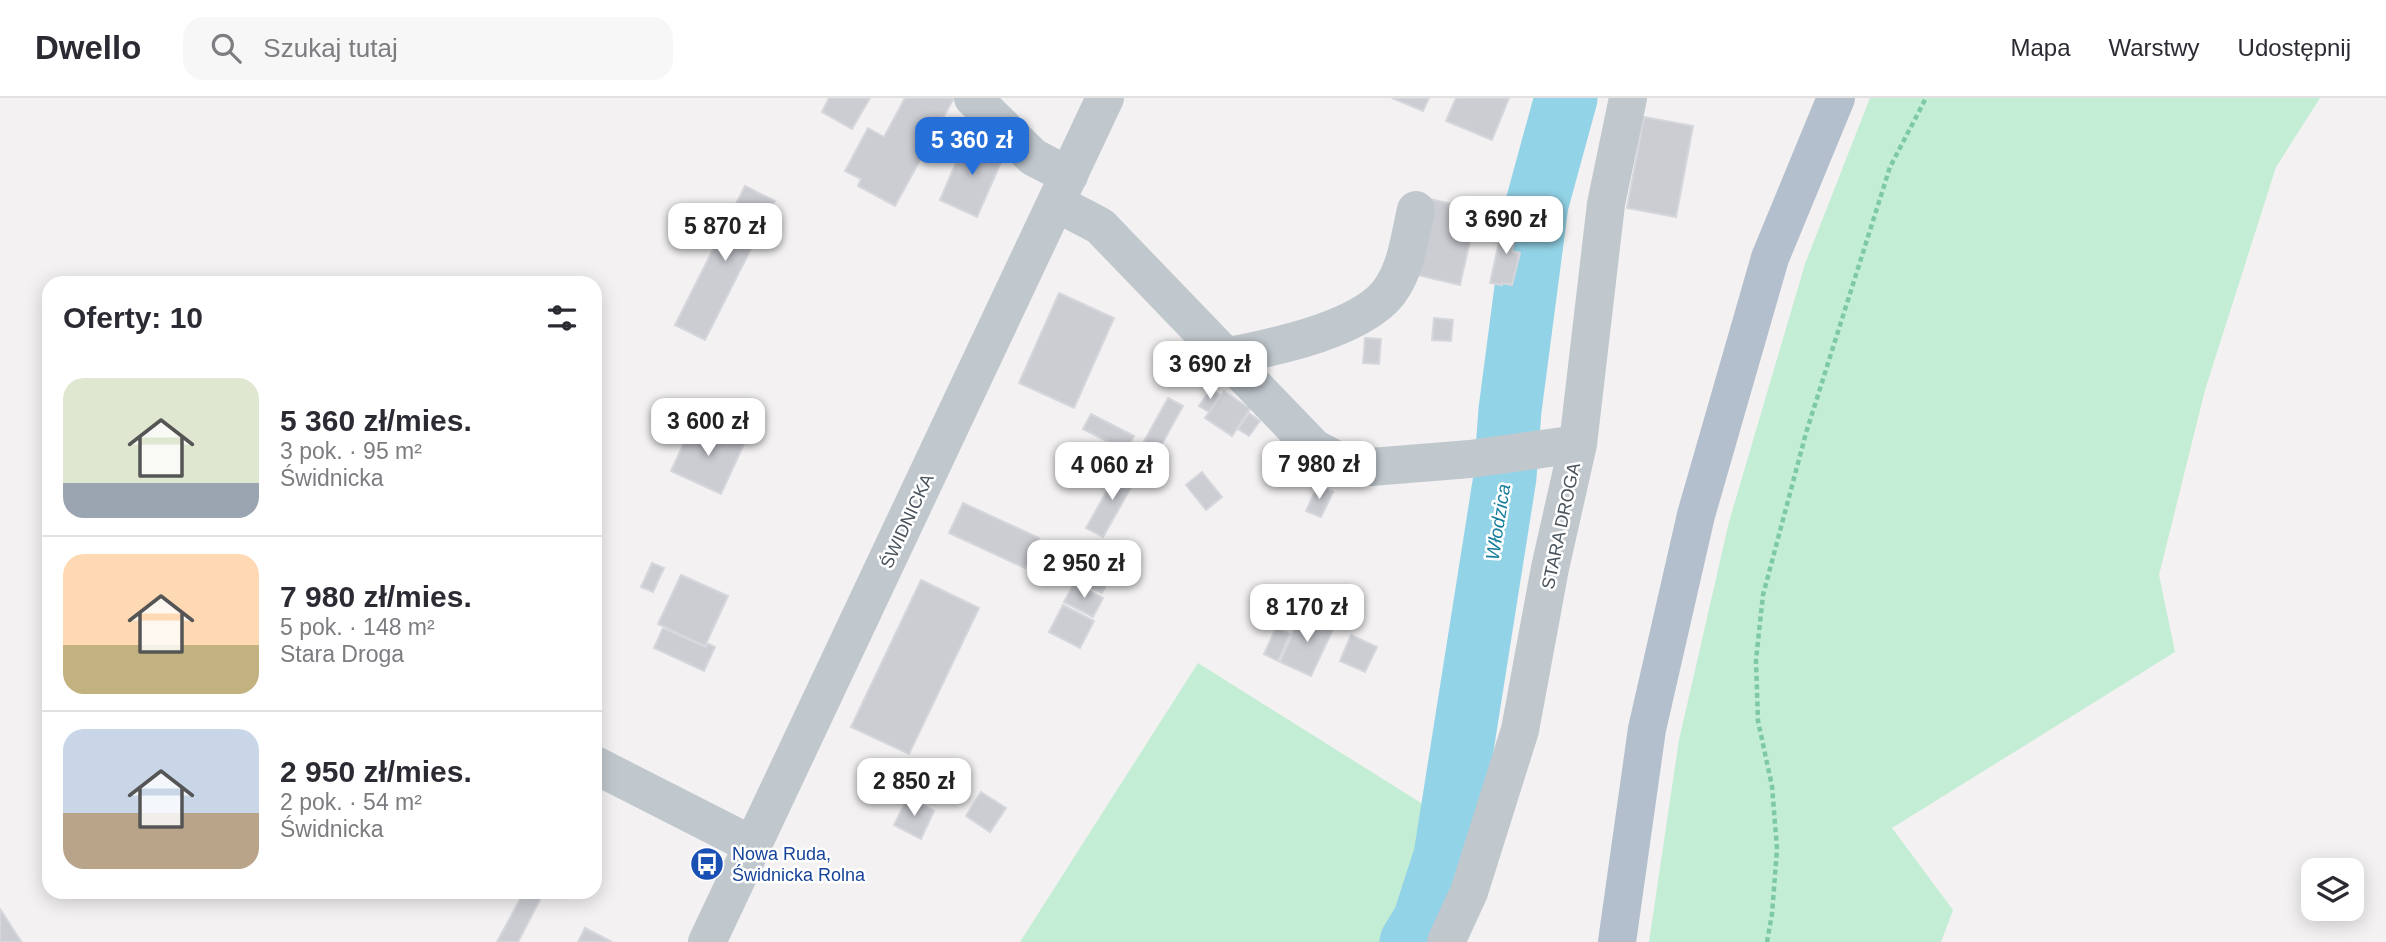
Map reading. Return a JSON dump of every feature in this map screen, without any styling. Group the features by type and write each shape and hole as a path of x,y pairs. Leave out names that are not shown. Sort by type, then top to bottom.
{"main road":[{"path":"1616,942 1647,729 1696,514 1770,258 1836,98"}],"street":[{"path":"973,98 1314,448 1341,462 1371,467 1470,459 1568,445"},
{"name":"ŚWIDNICKA","path":"707,942 1105,98"},
{"name":"STARA DROGA","path":"1446,942 1469,892 1520,730 1537,649 1606,204 1628,98"},
{"path":"1224,356 1290,342 1345,322 1381,303 1401,271 1416,209"},
{"path":"602,769 754,846"}],"path":[{"path":"1767,942 1777,849 1772,786 1758,721 1756,660 1763,595 1806,433 1890,167 1926,98"}],"green space":[{"path":"1870,98 2320,98 2276,167 2205,390 2159,575 2175,652 1892,828 1953,910 1941,942 1649,942 1679,740 1729,522 1805,264"},
{"path":"1198,663 1429,808 1445,856 1424,921 1411,942 1020,942"}],"building":[{"path":"829,98 870,98 852,129 822,112"},
{"path":"905,98 954,98 895,206 858,186 861,179 845,171 868,128 884,137"},
{"path":"1392,98 1429,98 1423,111"},
{"path":"1456,98 1509,98 1492,140 1446,121"},
{"path":"1644,117 1693,126 1676,217 1627,208"},
{"path":"967,137 1005,153 977,217 940,200"},
{"path":"745,186 775,201 705,340 675,325"},
{"path":"1426,198 1477,210 1460,285 1409,273"},
{"path":"1504,220 1519,223 1512,251 1520,253 1512,285 1490,283"},
{"path":"1059,293 1114,318 1074,408 1019,383"},
{"path":"1434,318 1453,320 1451,341 1432,340"},
{"path":"1365,338 1381,339 1379,364 1363,363"},
{"path":"1211,389 1220,395 1209,412 1199,406"},
{"path":"1224,391 1250,409 1232,436 1205,418"},
{"path":"1168,398 1183,406 1152,462 1137,454"},
{"path":"1249,413 1260,421 1249,436 1238,429"},
{"path":"1091,414 1134,436 1126,451 1083,429"},
{"path":"694,421 744,444 721,494 671,471"},
{"path":"1121,466 1138,475 1103,537 1086,528"},
{"path":"1202,472 1222,497 1206,510 1186,485"},
{"path":"1318,485 1333,492 1321,517 1306,511"},
{"path":"963,503 1039,538 1025,568 949,533"},
{"path":"1085,562 1111,575 1102,593 1076,580"},
{"path":"652,563 664,568 653,592 641,587"},
{"path":"681,575 728,596 705,646 658,624"},
{"path":"921,580 979,608 909,754 851,727"},
{"path":"1074,583 1103,598 1093,617 1064,602"},
{"path":"1063,605 1094,621 1080,648 1049,632"},
{"path":"1302,612 1334,627 1311,676 1280,662"},
{"path":"663,628 706,647 707,643 715,647 704,671 654,648"},
{"path":"1276,628 1290,634 1278,661 1264,654"},
{"path":"1351,635 1377,647 1365,672 1340,661"},
{"path":"981,792 1006,808 990,832 966,816"},
{"path":"908,797 934,811 921,839 894,825"},
{"path":"520,899 540,899 518,942 497,942"},
{"path":"0,909 21,941 20,942 0,942"},
{"path":"585,928 612,942 578,942"}],"waterway":[{"name":"Włodzica","path":"1411,942 1424,921 1445,856 1505,477 1510,410 1537,204 1566,98"}],"place":[{"name":"Nowa Ruda, Świdnicka Rolna","path":"707,864"}]}
